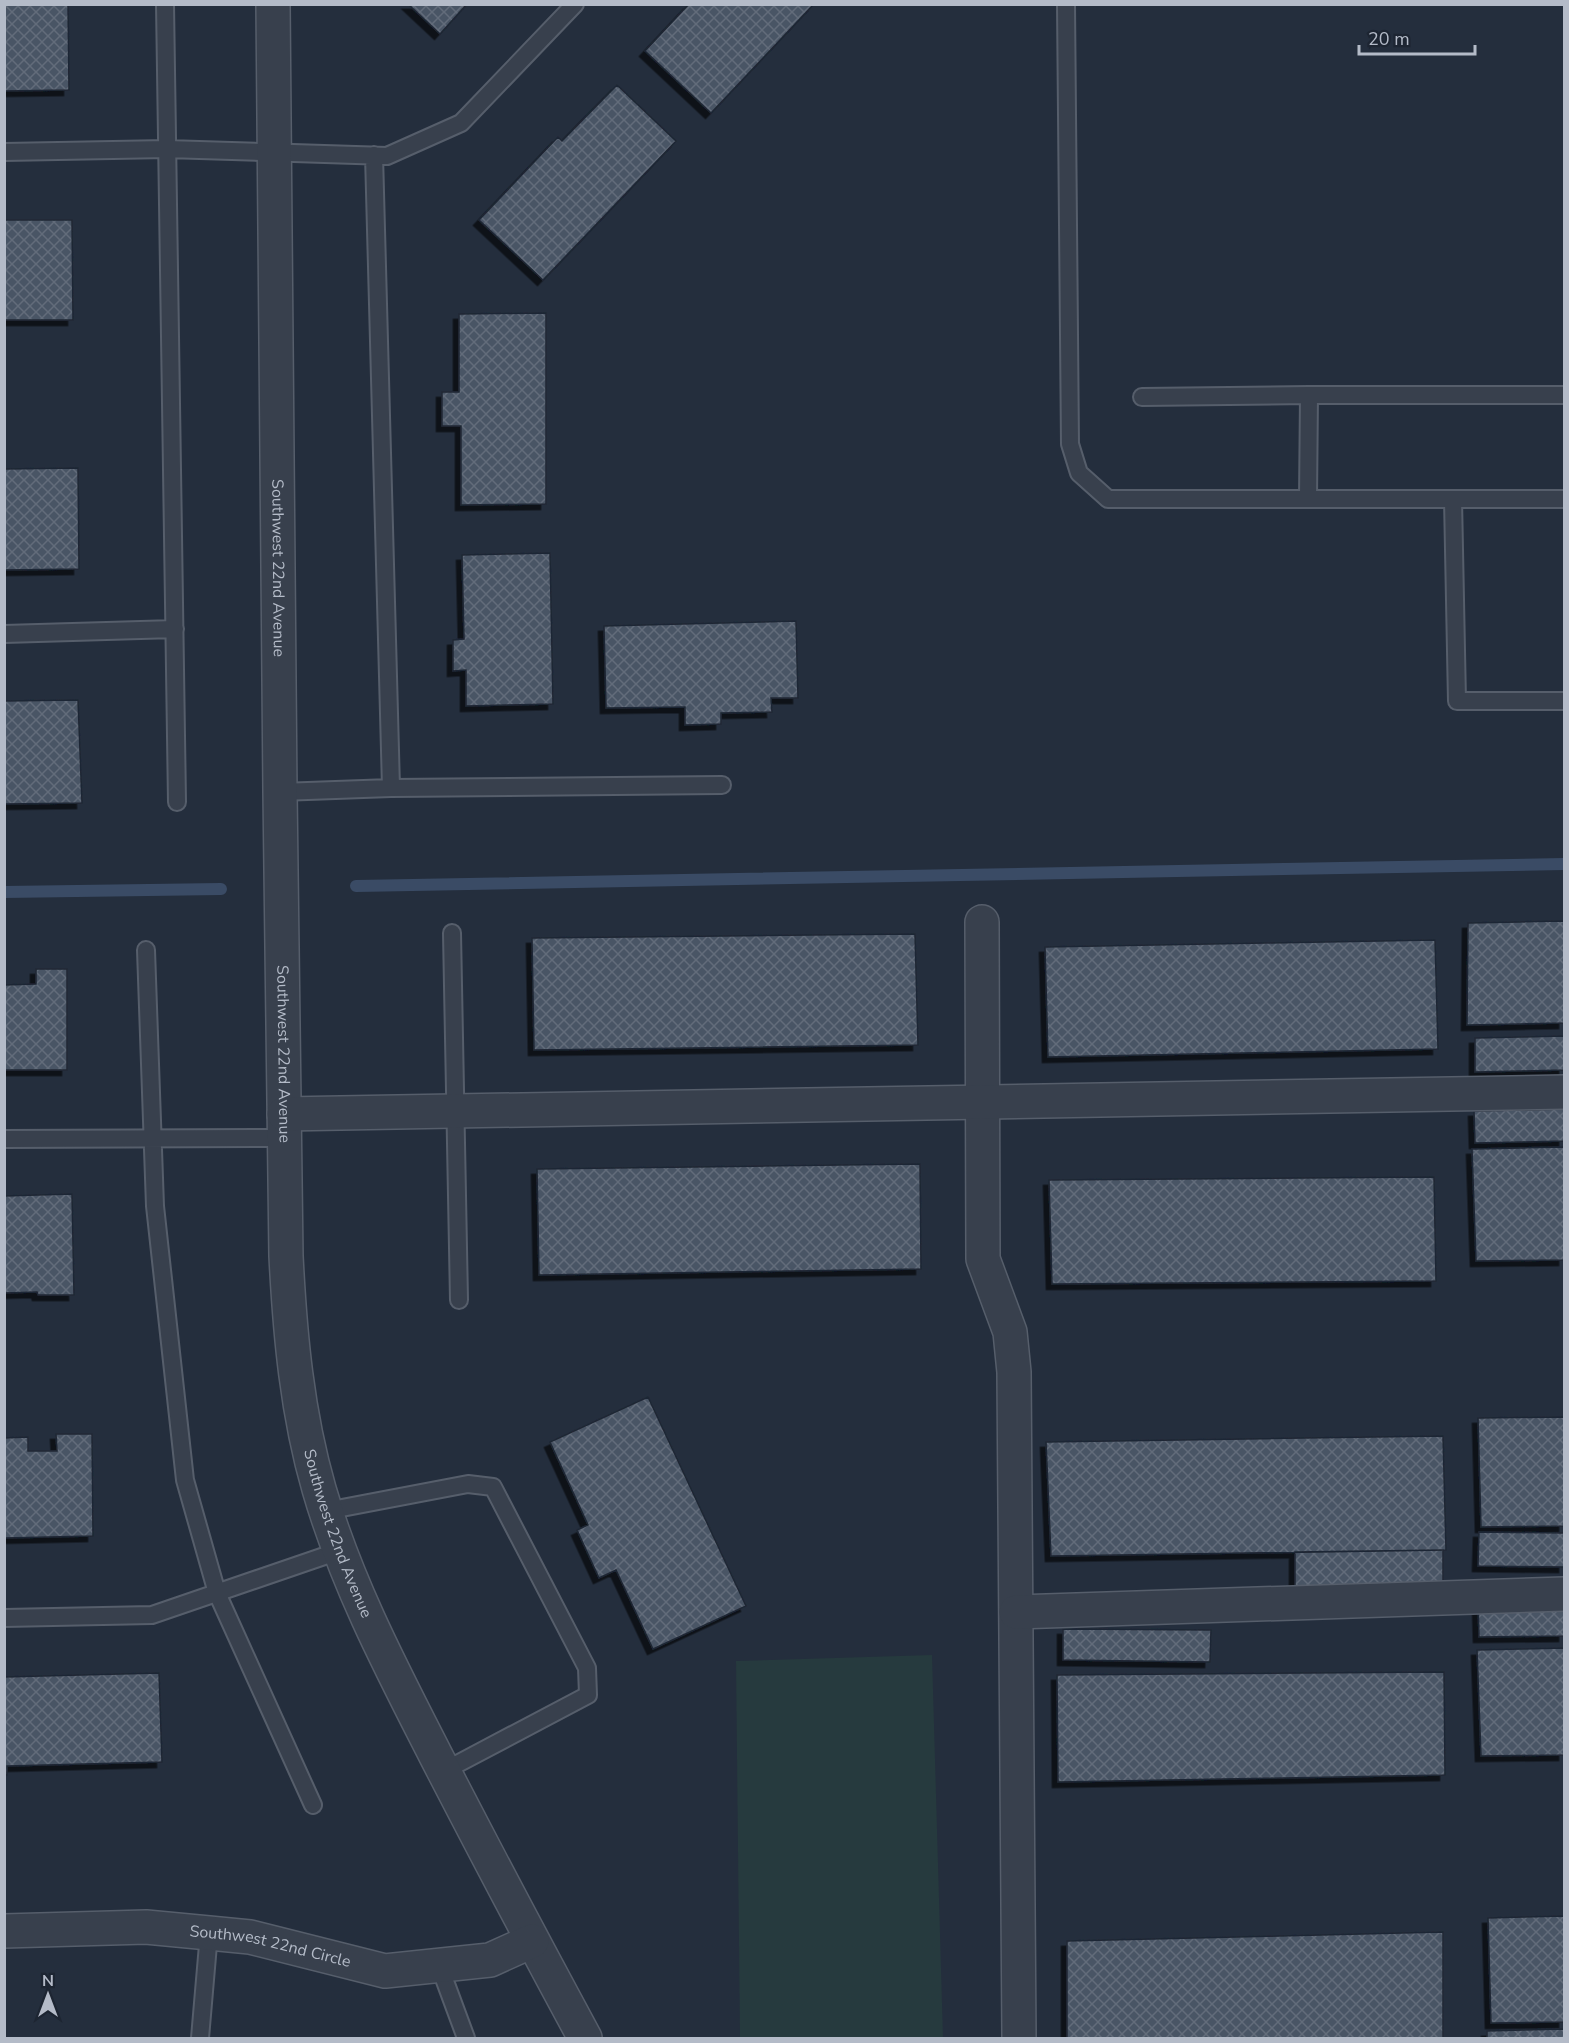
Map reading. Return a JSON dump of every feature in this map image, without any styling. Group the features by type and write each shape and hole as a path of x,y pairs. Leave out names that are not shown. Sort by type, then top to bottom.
{"street":[{"name":"Southwest 22nd Avenue","path":"273,4 284,1126 289,1323 303,1422 339,1551 378,1643 532,1941 585,2038"},
{"path":"982,922 983,1259 1010,1332 1014,1372 1020,2038"},
{"path":"284,1126 456,1112 1564,1092"},
{"path":"1017,1612 1564,1594"},
{"name":"Southwest 22nd Circle","path":"4,1931 146,1927 209,1933 250,1938 385,1971 490,1960 532,1941"}],"lane":[{"path":"165,4 177,802"},
{"path":"4,152 167,149 387,156 461,123 575,4"},
{"path":"1066,4 1070,444 1079,473 1108,499 1564,499"},
{"path":"374,156 391,788"},
{"path":"1308,499 1309,395"},
{"path":"1142,397 1564,395"},
{"path":"1453,499 1457,701 1564,700"},
{"path":"4,634 175,629"},
{"path":"280,792 391,788 722,785"},
{"path":"452,933 459,1300"},
{"path":"146,950 155,1206 185,1480 218,1593 313,1805"},
{"path":"4,1140 153,1138 284,1126"},
{"path":"326,1511 468,1484 493,1487 587,1668 588,1695 444,1771"},
{"path":"4,1618 152,1615 339,1551"},
{"path":"200,2038 209,1933"},
{"path":"439,1965 466,2038"}],"green space":[{"path":"932,1655 943,2038 740,2038 736,1661"}],"building":[{"path":"4,4 68,4 69,90 4,91"},
{"path":"408,4 467,4 440,34"},
{"path":"689,4 813,5 711,113 645,51"},
{"path":"617,85 676,141 543,280 479,220 558,137 562,141"},
{"path":"4,220 72,220 73,320 4,320"},
{"path":"546,313 546,504 461,505 461,426 442,426 442,392 459,392 459,314"},
{"path":"78,468 79,569 4,570 4,469"},
{"path":"550,553 553,704 466,706 466,670 453,671 453,640 464,639 462,555"},
{"path":"796,621 798,698 771,698 772,712 721,713 721,724 685,725 685,707 606,708 604,626"},
{"path":"78,700 82,803 4,804 4,701"},
{"path":"1564,921 1564,1023 1467,1025 1468,923"},
{"path":"915,934 918,1045 534,1050 532,938"},
{"path":"1435,940 1438,1049 1048,1057 1045,947"},
{"path":"36,969 67,969 67,1070 4,1070 4,985 36,984"},
{"path":"1564,1036 1564,1070 1475,1072 1475,1038"},
{"path":"1564,1109 1564,1141 1475,1143 1474,1111"},
{"path":"1564,1147 1564,1260 1476,1261 1472,1149"},
{"path":"920,1164 921,1269 539,1275 537,1169"},
{"path":"1434,1177 1436,1281 1052,1284 1049,1180"},
{"path":"72,1194 74,1295 38,1295 37,1292 4,1293 4,1196"},
{"path":"648,1397 746,1606 653,1649 616,1570 599,1578 577,1530 588,1525 550,1442"},
{"path":"1564,1417 1564,1526 1481,1527 1478,1418"},
{"path":"56,1434 92,1434 93,1536 4,1538 4,1438 28,1437 28,1451 57,1451"},
{"path":"1443,1436 1446,1550 1051,1556 1046,1442"},
{"path":"1479,1532 1564,1533 1564,1567 1478,1566"},
{"path":"1443,1550 1443,1584 1295,1586 1295,1552"},
{"path":"1478,1604 1564,1604 1564,1636 1479,1637"},
{"path":"1063,1629 1211,1630 1210,1662 1063,1660"},
{"path":"1564,1648 1564,1755 1481,1756 1477,1650"},
{"path":"1444,1672 1445,1775 1058,1782 1057,1675"},
{"path":"159,1673 162,1762 7,1766 7,1775 4,1775 4,1677"},
{"path":"1564,1916 1564,2022 1491,2023 1488,1918"},
{"path":"1443,1932 1443,2038 1067,2038 1067,1941"},
{"path":"1564,2029 1564,2038 1487,2038 1487,2031"}],"waterway":[{"path":"356,886 1564,864"},
{"path":"4,892 221,889"}]}
